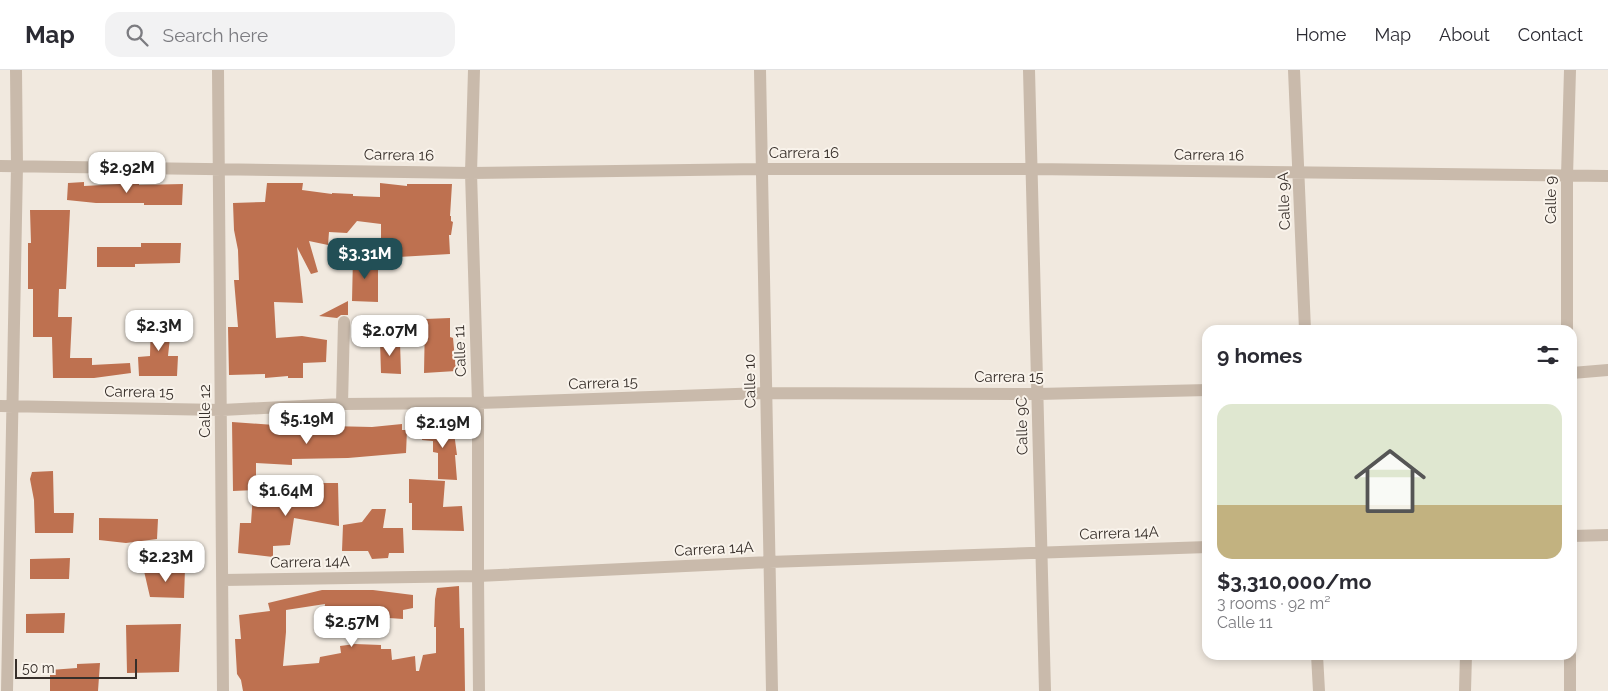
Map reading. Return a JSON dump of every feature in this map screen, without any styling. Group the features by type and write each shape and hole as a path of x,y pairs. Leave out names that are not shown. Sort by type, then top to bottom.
{"street":[{"path":"7,691 6,406 17,166 16,70"},
{"name":"Calle 12","path":"218,70 223,691"},
{"name":"Calle 11","path":"474,70 471,173 478,403 479,691"},
{"name":"Calle 10","path":"760,70 772,691"},
{"name":"Calle 9C","path":"1029,70 1045,691"},
{"name":"Calle 9A","path":"1294,70 1305,325"},
{"name":"Calle 9","path":"1567,325 1567,176 1570,70"},
{"name":"Carrera 16","path":"0,166 471,173 762,169 1032,169 1608,176"},
{"path":"342,404 344,322"},
{"path":"1577,373 1608,370"},
{"name":"Carrera 15","path":"6,406 222,410 342,404 478,403 766,393 1038,394 1202,390"},
{"path":"1577,536 1608,535"},
{"name":"Carrera 14A","path":"223,580 478,576 769,562 1202,547"},
{"path":"1317,660 1319,691"},
{"path":"1465,691 1466,660"},
{"path":"1570,660 1570,691"}],"building":[{"path":"84,182 84,186 139,183 139,185 183,184 182,205 96,203 67,200 68,183"},
{"path":"267,183 303,183 302,190 380,197 380,183 407,186 407,184 452,184 450,216 453,222 451,235 449,235 450,254 381,258 381,224 357,221 347,233 329,232 328,245 309,241 318,272 311,274 297,247 303,303 274,302 276,338 302,336 327,340 326,362 303,363 303,378 288,378 288,376 265,378 265,374 229,375 228,327 238,327 234,280 239,280 238,250 234,230 233,203 265,202"},
{"path":"30,210 70,210 66,289 59,289 58,317 72,317 70,358 92,358 92,365 130,363 131,373 94,378 53,378 52,337 33,337 33,289 28,289 28,243 31,243"},
{"path":"141,243 181,243 180,263 135,264 135,267 97,267 97,247 141,247"},
{"path":"353,257 378,258 378,302 352,301"},
{"path":"348,301 348,315 341,315 337,318 319,316"},
{"path":"151,318 172,318 168,356 178,356 177,376 139,376 138,357 150,356"},
{"path":"450,318 450,337 453,338 456,371 424,373 425,319"},
{"path":"380,341 400,342 401,374 381,373"},
{"path":"305,420 328,421 329,426 372,427 402,424 402,430 407,430 406,453 348,458 292,459 292,465 256,463 256,490 233,491 232,422 302,427"},
{"path":"453,425 457,455 455,455 457,480 438,479 438,453 433,452 433,441 422,440 422,426"},
{"path":"53,471 54,513 74,513 73,533 35,533 34,500 30,479 32,472"},
{"path":"409,479 445,481 443,507 462,506 464,531 412,530 412,503 409,503"},
{"path":"312,483 338,483 339,526 294,518 290,545 273,546 273,557 238,553 240,523 251,523 253,494 310,493"},
{"path":"372,509 386,509 383,528 403,528 404,553 389,553 388,558 372,559 368,551 342,551 343,525 362,522"},
{"path":"99,518 158,519 157,539 126,543 99,540"},
{"path":"70,558 69,579 30,579 30,559"},
{"path":"185,569 184,598 150,597 144,571"},
{"path":"459,586 460,628 464,628 465,691 243,691 241,680 237,674 235,639 241,639 239,615 270,611 268,603 322,590 373,590 413,595 413,608 403,610 403,619 389,618 363,622 363,617 343,619 343,617 333,617 332,614 324,613 325,604 286,610 283,666 319,663 320,657 341,653 340,646 355,644 381,645 381,649 391,649 392,660 415,656 416,671 419,671 423,655 436,653 436,627 434,627 437,588"},
{"path":"65,613 64,633 26,633 26,614"},
{"path":"181,624 179,672 127,673 126,625"},
{"path":"100,663 98,691 50,691 50,670 77,668 77,664"}]}
